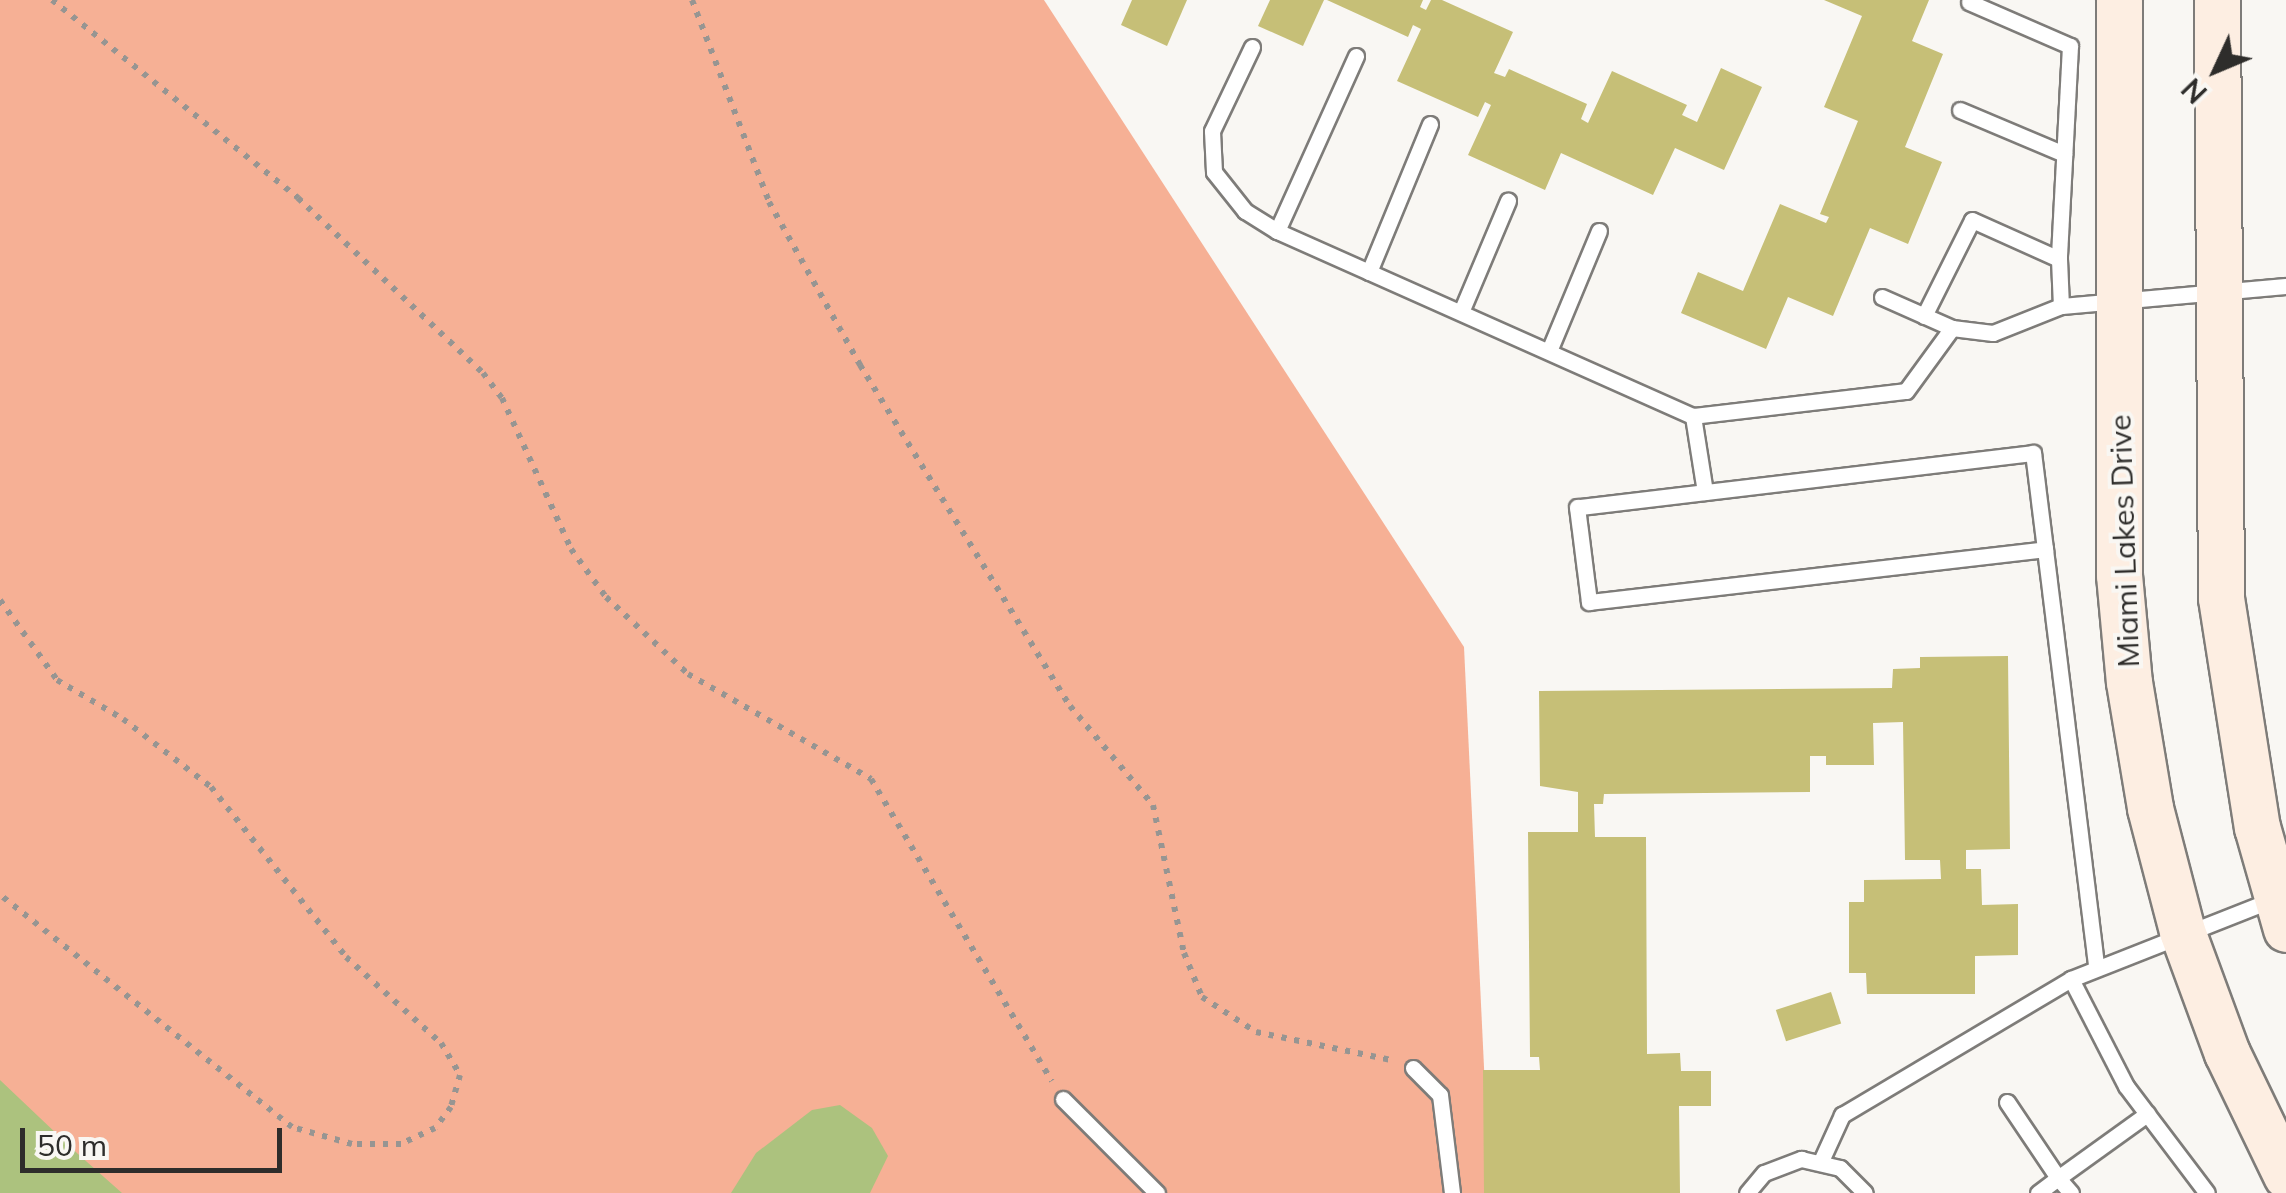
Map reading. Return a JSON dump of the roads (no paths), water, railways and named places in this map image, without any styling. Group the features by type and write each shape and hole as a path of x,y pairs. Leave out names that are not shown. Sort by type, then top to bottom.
{"main road":[{"name":"Miami Lakes Drive","path":"2118,0 2119,574 2129,682 2150,808 2182,930 2228,1054 2286,1175"},
{"path":"2217,0 2221,598 2256,827 2281,914"}],"lane":[{"path":"1969,2 2070,46 2059,259 2061,306"},
{"path":"1252,47 1212,131 1214,172 1245,211 1277,231 1693,416 1906,390 1952,328"},
{"path":"1277,231 1356,56"},
{"path":"1960,110 2064,154"},
{"path":"1369,272 1430,124"},
{"path":"1461,312 1508,201"},
{"path":"1924,316 1972,220 2059,259"},
{"path":"1549,352 1599,231"},
{"path":"1882,298 1952,328 1992,332 2061,306 2286,286"},
{"path":"1693,416 1704,492"},
{"path":"2045,549 1589,602 1578,507 2033,453 2045,549 2096,966"},
{"path":"1821,1162 1842,1115 2071,979 2182,930 2281,914"},
{"path":"2071,979 2147,1114 2206,1193"},
{"path":"1413,1068 1440,1095 1452,1193"},
{"path":"1064,1099 1157,1193"},
{"path":"2007,1102 2072,1193"},
{"path":"2038,1193 2147,1114"},
{"path":"1746,1193 1782,1164 1821,1162 1840,1168 1865,1193"}]}
